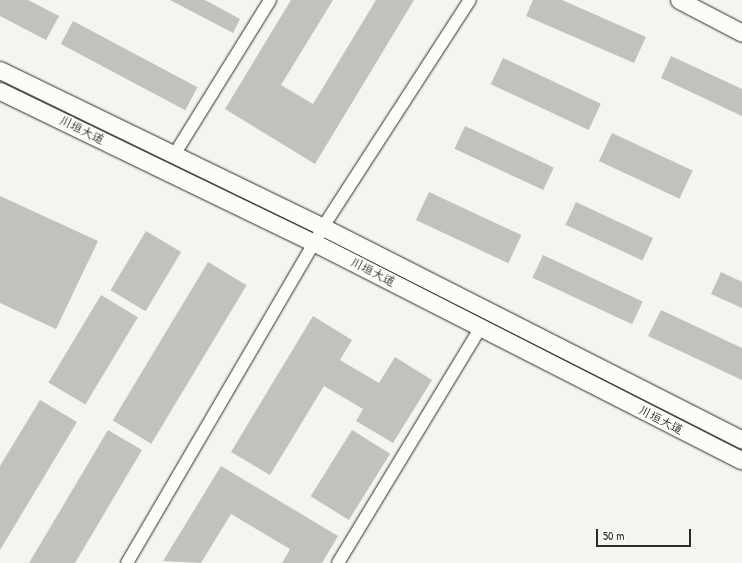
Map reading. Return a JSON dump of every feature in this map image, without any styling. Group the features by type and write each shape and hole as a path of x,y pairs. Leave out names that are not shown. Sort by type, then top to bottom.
{"main road":[{"path":"679,0 742,33"},
{"name":"川垣大道","path":"0,70 323,227 742,440"},
{"name":"川垣大道","path":"0,91 315,243 742,461"}],"street":[{"path":"174,155 270,0"},
{"path":"127,563 323,227 470,0"},
{"path":"338,563 481,327"}],"building":[{"path":"0,0 28,0 59,16 46,40 0,16"},
{"path":"170,0 205,0 240,19 233,33"},
{"path":"291,0 333,0 281,85 313,104 376,0 414,0 315,164 225,109"},
{"path":"533,0 562,0 646,37 634,63 526,16"},
{"path":"73,21 197,87 185,110 61,44"},
{"path":"671,56 742,89 742,116 661,78"},
{"path":"503,58 601,104 589,130 491,84"},
{"path":"465,126 554,167 543,190 454,149"},
{"path":"612,133 693,171 680,199 599,161"},
{"path":"429,192 521,235 508,263 416,220"},
{"path":"0,196 98,241 56,329 0,303"},
{"path":"576,202 653,238 642,261 565,225"},
{"path":"146,231 181,252 146,311 110,290"},
{"path":"543,255 643,301 632,324 532,278"},
{"path":"208,262 247,285 151,444 113,421"},
{"path":"721,272 742,282 742,308 711,294"},
{"path":"101,295 138,317 85,405 48,382"},
{"path":"661,310 742,348 742,380 648,336"},
{"path":"313,316 352,340 340,360 379,383 395,357 432,380 393,443 356,421 363,409 324,386 270,475 231,452"},
{"path":"40,400 77,422 0,550 0,466"},
{"path":"108,430 142,450 75,563 29,563"},
{"path":"352,430 390,454 349,520 311,496"},
{"path":"221,466 338,536 322,563 282,563 290,549 231,514 201,563 163,561"}]}
